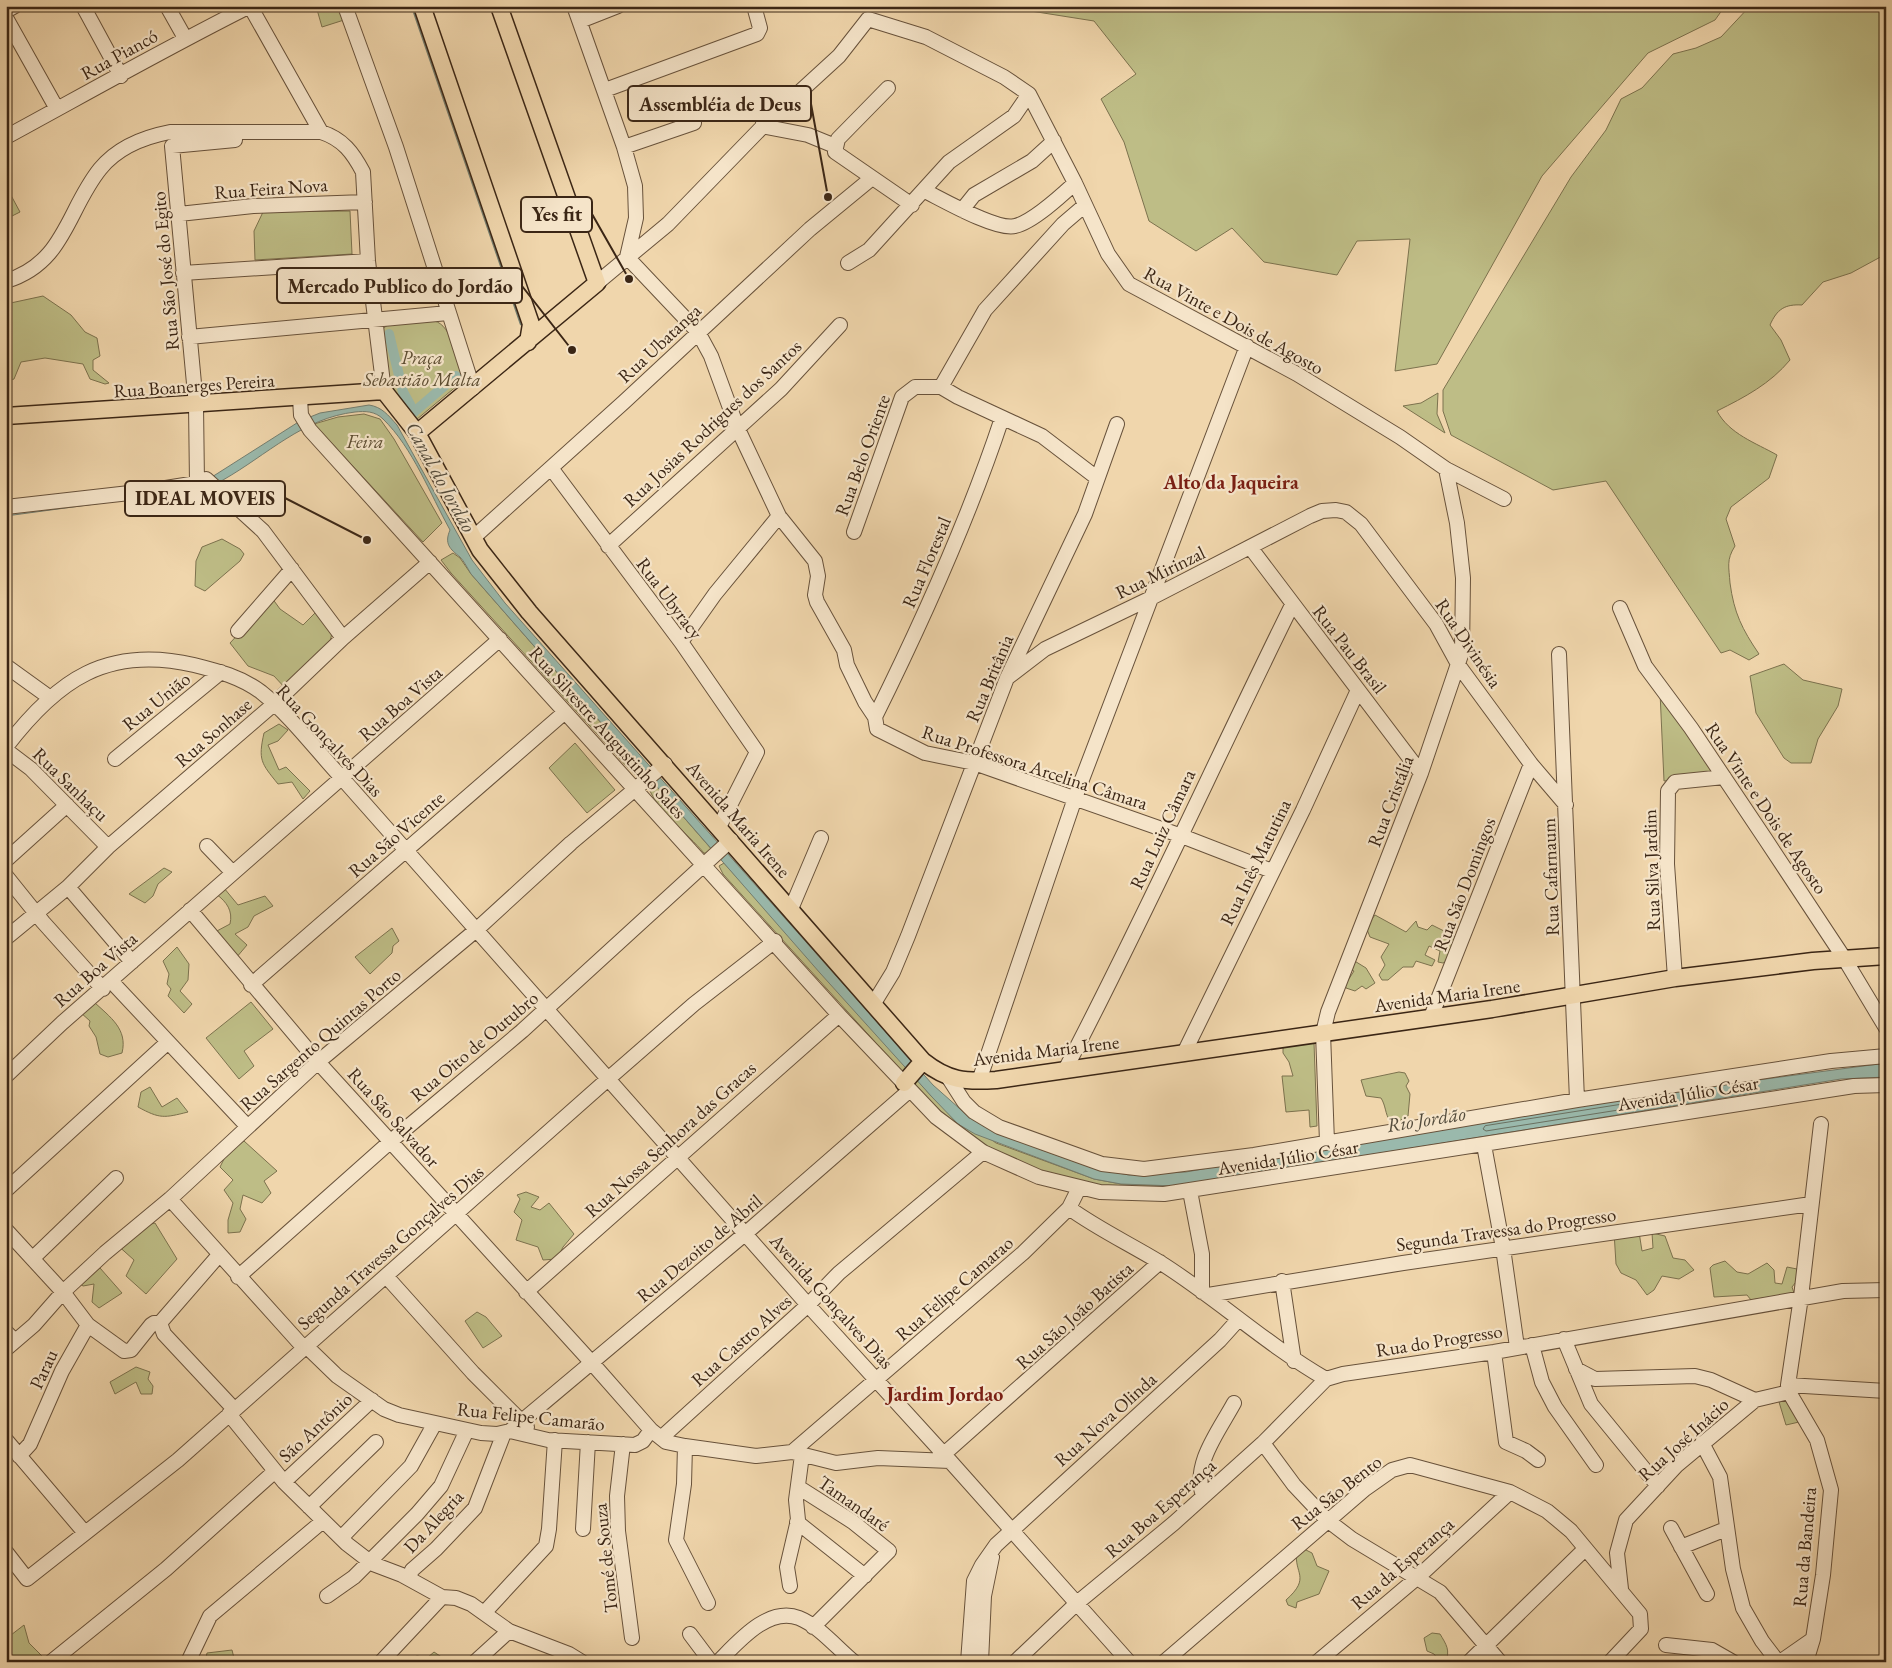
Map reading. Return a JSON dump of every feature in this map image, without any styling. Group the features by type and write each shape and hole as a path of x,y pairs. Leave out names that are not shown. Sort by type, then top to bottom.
{"main road":[{"path":"422,6 536,327"},
{"path":"417,433 528,342 536,327 597,283 499,6"},
{"name":"Rua Boanerges Pereira","path":"6,416 196,405 384,391"},
{"name":"Avenida Maria Irene","path":"384,391 417,433 490,564 529,612 663,766 719,827 728,842 791,909 874,1003 922,1063 948,1077 979,1081 1066,1070 1185,1051 1431,1017 1675,978 1844,958 1886,956"},
{"path":"907,1084 922,1063"}],"street":[{"path":"6,11 15,6"},
{"path":"83,6 121,76"},
{"path":"167,6 185,38"},
{"path":"250,6 259,13 321,132"},
{"name":"Rua Piancó","path":"6,137 121,76 185,38 250,6"},
{"path":"345,6 396,147 473,388"},
{"path":"574,6 632,171 637,200 636,218 628,257"},
{"path":"580,21 618,6"},
{"path":"605,90 751,38 757,34 760,28 754,6"},
{"path":"597,283 668,224 762,126 839,56 868,12"},
{"name":"Rua Vinte e Dois de Agosto","path":"868,12 926,37 1004,77 1029,94 1075,183 1084,206 1108,254 1129,284 1138,291 1247,346 1363,414 1446,469 1504,499"},
{"path":"6,18 57,109"},
{"path":"835,149 838,139 888,88"},
{"path":"926,191 949,162 1014,116 1029,94"},
{"path":"624,147 694,123"},
{"path":"762,126 808,135 835,149 872,178 912,205"},
{"path":"6,281 32,269 46,257 62,237 76,207 101,168 110,159 134,143 149,136 170,132 321,132 335,136 357,160 363,172 368,261 384,391"},
{"name":"Rua São José do Egito","path":"205,482 189,337 172,146 275,138 278,132"},
{"path":"962,210 974,195 1032,161 1054,141"},
{"name":"Rua Ubatanga","path":"474,538 810,229 872,178"},
{"path":"848,263 869,250 912,205 921,191 926,191 962,210 1000,225 1015,227 1054,202 1075,183"},
{"name":"Rua Feira Nova","path":"179,214 253,206 365,202"},
{"path":"1084,206 1063,224 985,310 941,387 1051,441 1059,450 1097,478"},
{"name":"Rua Professora Arcelina Câmara","path":"628,257 698,332 709,351 737,428 778,516 815,561 818,576 815,595 817,602 844,650 847,665 865,702 875,717 877,729 925,753 974,763 1179,835 1272,871"},
{"path":"183,273 368,261"},
{"path":"189,337 448,314"},
{"name":"Rua Josias Rodrigues dos Santos","path":"608,546 782,389 840,325"},
{"path":"979,1081 1074,798 1247,346"},
{"name":"Rua Belo Oriente","path":"854,532 902,398 906,392 922,386 941,387"},
{"name":"Rua Silvestre Augustinho Sales","path":"300,398 301,417 310,430 565,712 638,787 706,862 839,1014 907,1084"},
{"name":"Rua Florestal","path":"875,717 908,650 970,504 1002,418"},
{"name":"Rua Britânia","path":"874,1003 893,972 1007,678 1085,514 1117,424"},
{"name":"Rua Ubyracy","path":"551,468 681,642 757,752 719,827"},
{"name":"Rua Cristália","path":"1327,1142 1323,1033 1341,976 1421,773 1459,666 1463,642 1463,578 1457,523 1446,469"},
{"path":"6,507 122,499 205,482 263,531 343,638"},
{"name":"Rua Mirinzal","path":"1007,678 1045,649 1151,598 1310,516 1336,510"},
{"name":"Rua Divinésia","path":"1336,510 1346,512 1362,524 1436,624 1459,666 1531,764 1566,805"},
{"path":"681,642 715,594 778,516"},
{"name":"Rua Pau Brasil","path":"1250,547 1292,605 1421,773"},
{"name":"Rua Sonhase","path":"6,938 35,912 68,887 108,847 274,704 343,638 430,562"},
{"path":"238,631 292,569"},
{"name":"Rua Luiz Câmara","path":"1066,1070 1116,971 1179,835 1292,605"},
{"name":"Rua Vinte e Dois de Agosto","path":"1620,608 1645,666 1724,777 1844,958 1886,1028"},
{"name":"Rua Boa Vista","path":"6,1076 62,1023 500,639"},
{"name":"Rua Cafarnaum","path":"1559,654 1577,1100"},
{"name":"Rua Gonçalves Dias","path":"6,749 26,722 49,697 75,679 95,669 122,661 162,660 221,672 248,683 274,704 342,778 475,932 546,1010"},
{"path":"6,666 49,697"},
{"name":"Rua União","path":"114,759 221,672"},
{"name":"Rua Inês Matutina","path":"1185,1051 1303,810 1358,690"},
{"name":"Rua São Vicente","path":"251,985 565,712"},
{"name":"Rua Sanhaçu","path":"6,749 31,769 108,847"},
{"name":"Rua São Domingos","path":"1431,1017 1531,764"},
{"name":"Rua Sargento Quintas Porto","path":"9,1341 34,1325 63,1292 120,1239 170,1199 318,1062 475,932 571,843 663,766"},
{"name":"Rua Silva Jardim","path":"1675,978 1667,864 1668,791 1675,782 1724,777"},
{"path":"6,860 67,805"},
{"path":"791,909 821,838"},
{"name":"Rua Oito de Outubro","path":"238,1277 391,1141 546,1010 728,842"},
{"path":"207,846 233,873"},
{"path":"6,876 35,912 107,985 168,1042 247,1126"},
{"path":"68,887 132,962"},
{"name":"Rua São Salvador","path":"190,910 251,985 318,1062 656,1434"},
{"name":"Segunda Travessa Gonçalves Dias","path":"6,1552 27,1579 178,1460 694,1004 775,941"},
{"name":"Avenida Gonçalves Dias","path":"546,1010 1129,1662"},
{"name":"Rua Nossa Senhora das Gracas","path":"526,1292 839,1014"},
{"path":"6,1190 168,1042"},
{"name":"Avenida Júlio César","path":"948,1077 964,1102 974,1112 1000,1127 1070,1153 1118,1168 1144,1169 1181,1166 1577,1100 1831,1061 1886,1056"},
{"name":"Avenida Júlio César","path":"907,1084 946,1126 983,1152 1039,1177 1079,1188 1100,1192 1140,1195 1190,1191 1854,1086 1886,1085"},
{"name":"Rua Dezoito de Abril","path":"507,1432 746,1233 907,1084"},
{"path":"1788,1389 1801,1297 1821,1124"},
{"path":"1484,1145 1503,1248 1517,1348"},
{"name":"Rua Castro Alves","path":"656,1434 808,1305 839,1273 983,1152"},
{"path":"33,1258 116,1178"},
{"path":"1079,1188 1069,1208 1114,1237 1160,1262 1294,1361 1326,1379"},
{"path":"1190,1191 1202,1254 1205,1294"},
{"name":"Rua Felipe Camarão","path":"170,1199 238,1277 304,1347 337,1376 372,1400 399,1415 481,1433 507,1432 555,1440 623,1444 640,1443 656,1434"},
{"name":"Segunda Travessa do Progresso","path":"1205,1294 1503,1248 1811,1204"},
{"name":"Rua Felipe Camarao","path":"797,1454 877,1380 1023,1253 1069,1208"},
{"path":"6,1230 63,1292 88,1325 120,1349 127,1352 151,1325 160,1323 219,1255"},
{"name":"Rua São João Batista","path":"947,1457 1160,1262"},
{"path":"386,1276 473,1373 522,1420 534,1436"},
{"path":"1282,1281 1294,1361"},
{"name":"Rua do Progresso","path":"1326,1379 1351,1373 1564,1340 1801,1297 1843,1291 1886,1290"},
{"name":"Rua Nova Olinda","path":"968,1662 974,1581 982,1564 996,1545 1220,1340 1238,1320"},
{"path":"160,1323 164,1334 232,1412 279,1477 341,1538 369,1562 409,1578 442,1597 456,1598 484,1613 509,1631 569,1654 581,1662"},
{"name":"Parau","path":"19,1456 30,1444 62,1371 88,1325"},
{"path":"1564,1340 1592,1404 1658,1486"},
{"path":"1532,1345 1542,1382 1555,1407 1596,1465"},
{"path":"1494,1352 1506,1442 1526,1450 1538,1460"},
{"path":"1576,1369 1595,1379 1695,1376 1711,1380 1755,1400 1788,1389 1886,1391"},
{"name":"Rua Boa Esperança","path":"1015,1662 1077,1603 1263,1443 1326,1379"},
{"name":"Rua da Bandeira","path":"1788,1389 1817,1440 1831,1490 1823,1575 1813,1639 1806,1662"},
{"name":"São Antônio","path":"51,1662 372,1400"},
{"name":"Rua José Inácio","path":"1621,1591 1617,1553 1621,1532 1626,1520 1702,1443 1755,1400"},
{"path":"1203,1496 1199,1479 1205,1458 1234,1403"},
{"path":"341,1538 411,1466 435,1423"},
{"path":"327,1596 354,1577 417,1514 441,1486 467,1430"},
{"name":"Da Alegria","path":"409,1578 412,1570 436,1550 474,1508 507,1432"},
{"path":"656,1434 666,1442 685,1446 756,1456 797,1454 836,1463 878,1458 947,1457"},
{"path":"6,1440 85,1533"},
{"path":"484,1613 546,1546 549,1529 555,1440"},
{"path":"309,1507 376,1442"},
{"path":"583,1529 588,1442"},
{"path":"1263,1443 1294,1485 1327,1520 1352,1539 1440,1592 1500,1662"},
{"path":"1702,1443 1720,1477 1735,1581 1743,1608 1762,1641 1779,1662 1813,1639"},
{"name":"Tomé de Souza","path":"623,1444 617,1496 618,1531 632,1638"},
{"path":"685,1446 684,1484 676,1540 708,1603"},
{"path":"790,1586 787,1567 797,1522 797,1454"},
{"name":"Rua São Bento","path":"1164,1662 1327,1520 1365,1489 1399,1466 1410,1465 1510,1492 1547,1511 1561,1521 1621,1591"},
{"name":"Tamandaré","path":"798,1487 853,1522 889,1550 866,1576"},
{"name":"Rua da Esperança","path":"1317,1662 1331,1657 1510,1492"},
{"path":"188,1662 210,1616 324,1521"},
{"path":"797,1522 866,1576 813,1627"},
{"path":"1671,1528 1707,1594"},
{"path":"1680,1546 1726,1529"},
{"name":"Rua Nova Olinda","path":"981,1662 986,1578 996,1545"},
{"path":"1469,1662 1586,1550"},
{"path":"1610,1662 1641,1629 1637,1608 1621,1591"},
{"path":"381,1662 442,1597"},
{"path":"718,1662 737,1643 765,1621 784,1615 799,1618 813,1627 854,1662"},
{"path":"475,1662 509,1631"},
{"path":"690,1634 711,1662"},
{"path":"1666,1645 1712,1650 1733,1662"}],"green space":[{"path":"316,6 340,6 344,20 322,27"},
{"path":"999,6 1725,6 1715,20 1648,53 1542,176 1437,364 1395,371 1410,239 1357,241 1337,275 1264,262 1232,228 1196,251 1149,221 1124,142 1101,99 1136,74 1094,21"},
{"path":"1750,6 1886,6 1886,254 1851,273 1823,282 1802,305 1791,305 1779,311 1770,325 1781,340 1790,360 1765,383 1717,411 1728,426 1736,432 1777,455 1769,478 1731,507 1726,519 1735,546 1730,555 1729,564 1730,583 1736,612 1743,628 1759,654 1749,660 1730,650 1721,653 1606,481 1553,490 1451,435 1443,411 1443,390 1571,177 1606,130 1621,99 1642,88 1673,54 1696,48 1721,37"},
{"path":"6,186 20,212 6,219"},
{"path":"350,211 352,254 255,260 254,231 263,212"},
{"path":"43,296 71,315 85,332 97,338 100,356 93,360 93,370 109,383 105,384 90,379 83,364 45,358 21,362 14,379 6,382 6,304"},
{"name":"Praça Sebastião Malta","path":"434,321 446,329 454,346 464,380 416,420 389,390 382,329 388,325"},
{"path":"1438,393 1437,414 1445,433 1403,406 1421,403"},
{"name":"Feira","path":"364,414 380,419 394,439 442,523 423,542 314,424 338,417"},
{"path":"222,539 240,549 244,554 240,561 205,591 195,586 196,561 202,547"},
{"path":"453,553 460,558 471,574 644,772 635,775 627,767 451,573 441,560"},
{"path":"272,598 280,609 303,625 316,612 332,632 330,643 286,689 274,676 248,666 230,643"},
{"path":"1784,664 1803,680 1842,689 1838,706 1818,739 1811,763 1791,763 1784,758 1756,713 1750,676"},
{"path":"1660,692 1718,774 1664,781"},
{"path":"279,724 288,730 278,741 268,745 279,770 286,767 310,791 303,799 292,782 278,784 262,761 261,749 264,733"},
{"path":"575,743 615,790 587,813 549,768"},
{"path":"653,782 713,851 709,854 704,853 658,804 648,786"},
{"path":"724,863 909,1070 904,1074 723,874 719,866"},
{"path":"164,868 172,872 158,884 153,896 145,903 129,894"},
{"path":"224,888 238,905 265,896 273,906 254,916 248,927 235,934 247,945 236,958 231,948 225,949 215,932 230,924 230,911 223,900 216,894"},
{"path":"1375,915 1406,932 1416,921 1418,927 1427,930 1432,925 1456,937 1448,961 1438,962 1440,951 1429,946 1425,955 1435,960 1432,966 1416,961 1413,967 1403,967 1388,980 1382,980 1379,975 1385,965 1381,957 1389,944 1370,937 1366,927"},
{"path":"392,928 399,941 393,946 392,953 370,974 355,957"},
{"path":"177,947 189,964 188,980 180,991 192,1004 184,1013 168,996 171,989 167,984 169,974 163,961"},
{"path":"1353,960 1366,968 1375,983 1366,989 1362,986 1355,991 1346,988 1345,985 1354,971 1349,969"},
{"path":"94,1002 111,1018 120,1030 123,1045 122,1053 108,1057 100,1054 96,1037 89,1026 90,1021 80,1012"},
{"path":"251,1002 273,1029 244,1051 254,1066 239,1079 206,1038"},
{"path":"1314,1043 1317,1126 1310,1127 1309,1110 1286,1112 1282,1076 1293,1076 1289,1062 1283,1053 1283,1047"},
{"path":"1399,1072 1405,1073 1409,1081 1406,1086 1410,1094 1408,1116 1399,1121 1390,1121 1381,1098 1366,1096 1361,1080"},
{"path":"914,1076 932,1097 996,1143 1094,1179 1121,1184 1173,1186 1174,1188 1135,1190 1113,1188 1055,1176 1028,1166 1001,1154 976,1139 953,1121 911,1079"},
{"path":"150,1087 162,1107 177,1098 188,1112 162,1116 152,1114 138,1107 141,1092"},
{"path":"244,1141 277,1171 264,1181 271,1193 262,1203 243,1195 240,1209 246,1219 240,1232 228,1233 228,1220 233,1203 224,1190 233,1180 220,1167 229,1149"},
{"path":"526,1192 539,1197 531,1207 540,1210 549,1203 574,1234 563,1247 557,1259 543,1260 538,1247 516,1240 522,1220 514,1212 520,1199 517,1195"},
{"path":"155,1223 177,1259 146,1294 126,1276 134,1260 115,1243 143,1226"},
{"path":"1614,1232 1639,1232 1642,1251 1653,1248 1652,1233 1665,1236 1673,1258 1685,1260 1694,1270 1679,1279 1662,1276 1654,1290 1647,1295 1636,1280 1621,1273 1616,1264"},
{"path":"1725,1261 1737,1272 1748,1274 1767,1263 1774,1270 1775,1283 1782,1284 1787,1267 1797,1269 1799,1278 1792,1287 1794,1293 1751,1300 1747,1295 1714,1297 1710,1268"},
{"path":"100,1268 122,1293 99,1308 92,1302 94,1284 83,1286 75,1280"},
{"path":"477,1312 486,1317 502,1336 483,1348 465,1321"},
{"path":"136,1367 150,1372 148,1379 153,1386 152,1394 141,1394 136,1382 115,1394 110,1382"},
{"path":"1786,1400 1799,1422 1786,1425 1779,1402"},
{"path":"1304,1549 1312,1553 1317,1566 1329,1571 1319,1594 1297,1602 1296,1608 1288,1605 1286,1600 1298,1586 1300,1575 1296,1559 1297,1552"},
{"path":"24,1625 29,1643 48,1662 13,1662 6,1654 11,1635"},
{"path":"1432,1633 1440,1634 1446,1644 1448,1654 1445,1662 1439,1661 1434,1654 1427,1651 1424,1638"},
{"path":"232,1650 235,1662 205,1662 207,1653"},
{"path":"434,1652 443,1658 437,1662 409,1662 409,1659 417,1656 427,1658"}],"water":[{"name":"Rio Jordão","path":"369,405 388,415 397,425 472,560 505,603 933,1085 968,1116 984,1126 1042,1150 1093,1168 1129,1175 1186,1172 1377,1138 1698,1088 1886,1063 1886,1077 1841,1079 1176,1186 1121,1184 1094,1179 975,1134 958,1124 932,1097 820,973 471,574 449,546 448,535 450,530 412,457 394,431 377,414 355,412 319,422 286,439 223,480 199,490 6,516 6,510 204,482 300,421 320,413"}],"waterway":[{"path":"412,6 521,324"},
{"name":"Canal do Jordão","path":"389,334 403,392 413,413"},
{"name":"Canal do Jordão","path":"414,412 456,376"}],"place":[{"name":"Assembléia de Deus","path":"828,197"},
{"name":"Yes fit","path":"629,279"},
{"name":"Mercado Publico do Jordão","path":"572,350"},
{"name":"IDEAL MOVEIS","path":"367,540"}],"district":[{"name":"Alto da Jaqueira","path":"1231,482"},
{"name":"Jardim Jordao","path":"945,1394"}]}
